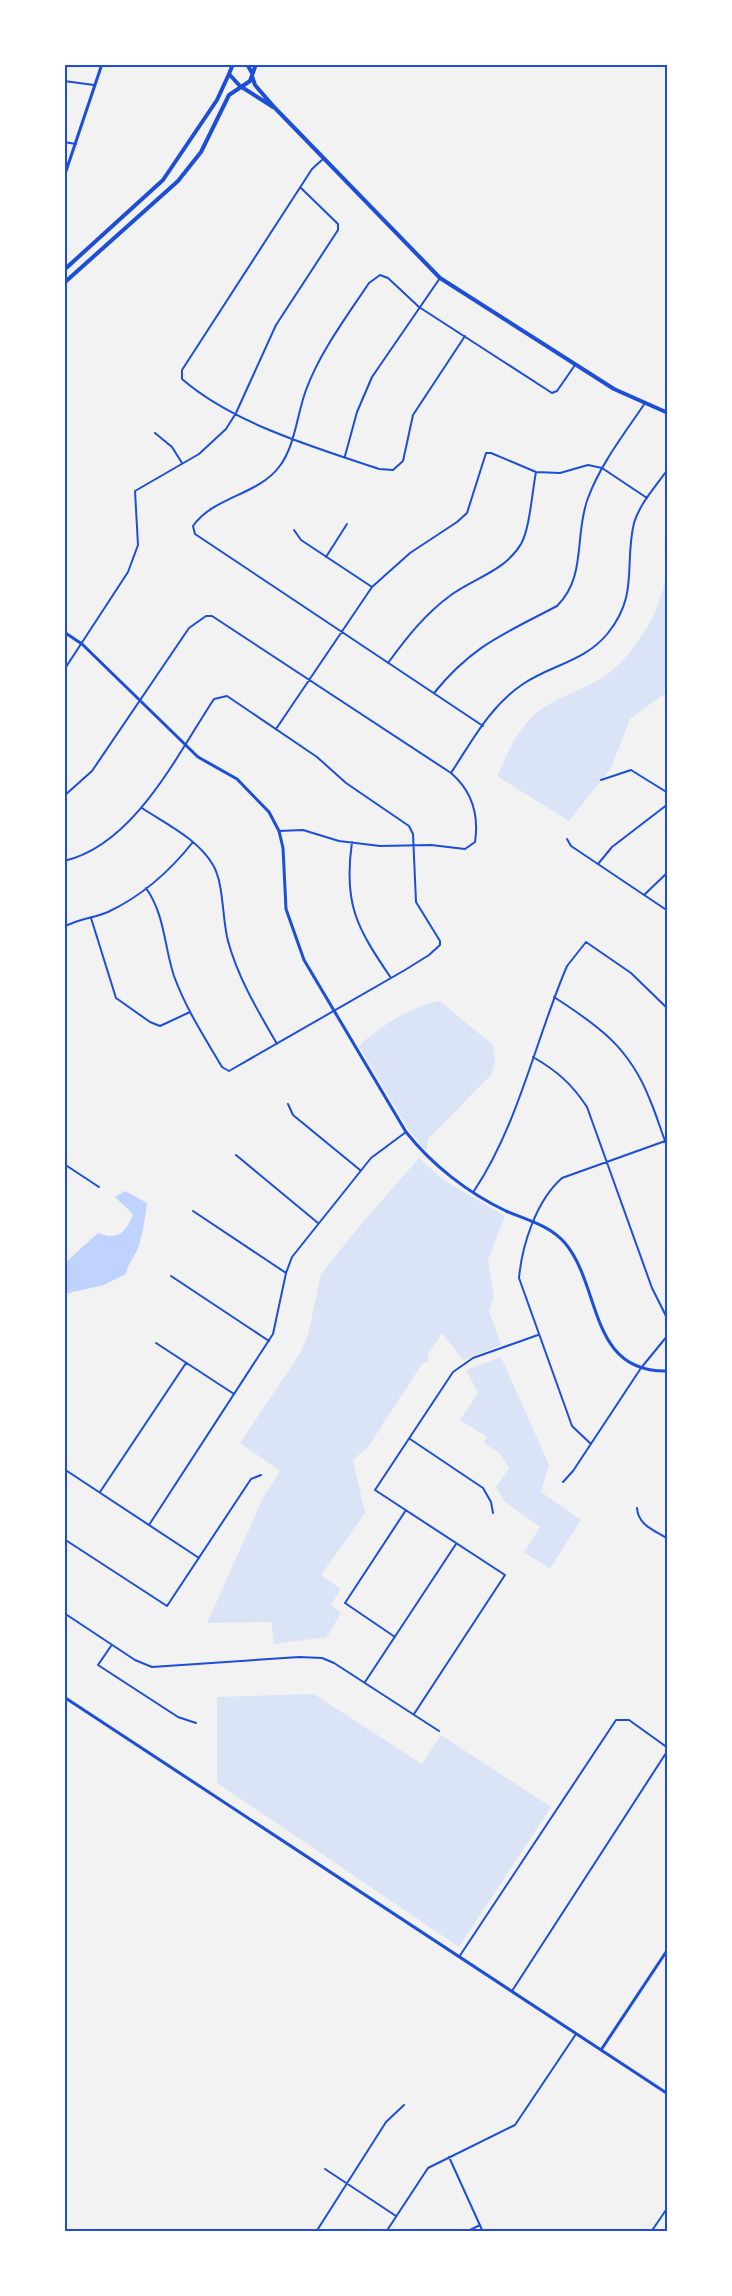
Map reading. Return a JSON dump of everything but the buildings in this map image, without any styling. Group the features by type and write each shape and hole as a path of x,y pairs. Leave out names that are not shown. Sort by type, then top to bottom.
{"main road":[{"path":"64,270 158,186 201,126 233,64"},
{"path":"247,64 255,85 274,107 440,278 575,365 668,413"},
{"path":"64,283 186,173 201,152 231,93 240,85 248,82 256,64"},
{"path":"229,72 240,85 274,107"},
{"path":"158,186 165,194"}],"street":[{"path":"64,177 102,64"},
{"path":"228,64 229,72"},
{"path":"64,81 95,85"},
{"path":"64,142 76,144"},
{"path":"323,159 312,169 182,370 181,377 237,413 291,438 379,469 397,469 403,461 413,415 465,336"},
{"path":"64,670 136,555 135,491 217,439 237,413 276,326 339,228 338,224 301,188"},
{"path":"483,726 195,534 192,529 197,521 215,508 272,476 283,462 307,388 322,358 369,284 382,275 419,307 552,393 557,391 575,365"},
{"path":"345,457 364,394 440,278"},
{"path":"434,693 459,663 482,645 557,606 566,598 575,578 582,512 602,468 645,403"},
{"path":"155,433 172,447 182,463"},
{"path":"276,729 340,631 372,587 410,553 467,513 486,453 492,453 536,472 560,473 588,465 602,468 647,498"},
{"path":"451,773 500,703 533,677 582,657 609,633 626,600 634,524 640,506 668,469"},
{"path":"388,663 414,628 433,609 468,583 501,567 515,554 523,541 536,472"},
{"path":"326,557 347,524"},
{"path":"294,530 301,540 372,587"},
{"path":"64,796 92,771 185,633 206,616 219,619 451,773 466,790 475,812 476,835 471,847 465,849 414,844 380,846 303,830 279,831"},
{"path":"64,632 82,644 184,745 209,766 237,779 269,812 279,831 283,848 284,893 290,925 304,960 406,1132 422,1152 445,1172 474,1191 506,1210 552,1231 565,1243 577,1260 602,1332 613,1349 641,1368 668,1371"},
{"path":"64,861 97,848 116,834 141,807 214,699 227,696 321,759 358,792 402,821 413,834 416,902 440,941 440,945 429,955 391,978 231,1071 222,1067 190,1012 169,959 161,916 146,888"},
{"path":"601,780 631,770 668,793"},
{"path":"597,865 612,847 668,804"},
{"path":"141,807 193,842 215,867 225,930 232,954 246,989 277,1044"},
{"path":"567,839 571,846 597,865 668,912"},
{"path":"64,927 107,912 146,888 170,869 193,842"},
{"path":"352,842 348,870 352,906 361,931 391,978"},
{"path":"644,895 668,872"},
{"path":"91,918 118,1001 160,1026 190,1012"},
{"path":"474,1191 491,1165 506,1135 567,966 586,942 631,973 668,1009"},
{"path":"554,997 592,1021 614,1039 627,1056 650,1099 668,1148"},
{"path":"533,1057 558,1071 573,1086 587,1107 652,1288 668,1320"},
{"path":"288,1104 293,1115 360,1170"},
{"path":"149,1525 269,1341 275,1329 286,1273 292,1257 360,1170 377,1152 406,1132"},
{"path":"591,1444 572,1426 519,1278 534,1221 545,1196 562,1179 666,1141"},
{"path":"236,1155 318,1223"},
{"path":"64,1164 99,1187"},
{"path":"193,1211 286,1273"},
{"path":"171,1276 269,1341"},
{"path":"414,1714 505,1575 375,1490 453,1372 473,1358 538,1335"},
{"path":"562,1482 573,1471 641,1368 668,1335"},
{"path":"156,1343 234,1394"},
{"path":"100,1492 186,1363"},
{"path":"410,1438 483,1488 491,1502 493,1513"},
{"path":"64,1469 199,1558"},
{"path":"64,1539 167,1606 251,1479 261,1475"},
{"path":"637,1508 638,1516 643,1523 668,1539"},
{"path":"395,1636 345,1604 406,1510"},
{"path":"365,1682 456,1544"},
{"path":"64,1613 135,1660 162,1667 299,1657 322,1658 365,1682 439,1731"},
{"path":"112,1644 98,1665 178,1717 196,1723"},
{"path":"64,1696 668,2094"},
{"path":"459,1957 616,1720 621,1718 635,1725 668,1749 512,1991"},
{"path":"601,2050 668,1948"},
{"path":"386,2232 428,2168 515,2125 576,2034"},
{"path":"316,2232 387,2122 404,2105"},
{"path":"449,2157 483,2232"},
{"path":"325,2169 396,2216"},
{"path":"651,2232 668,2207"},
{"path":"466,2232 480,2225"}],"shaded area":[{"path":"667,530 667,692 630,719 611,768 569,821 497,776 514,741 537,712 610,672 627,656 641,637 652,619 663,590 666,570 664,540"},
{"path":"440,1001 493,1045 495,1062 491,1075 428,1139 427,1149 423,1148 407,1127 359,1046 397,1018 419,1007"},
{"path":"419,1158 442,1179 505,1216 488,1260 494,1298 489,1311 501,1345 463,1360 442,1333 428,1355 428,1361 422,1364 368,1447 353,1460 365,1513 321,1575 341,1589 331,1605 341,1613 327,1637 274,1644 271,1622 207,1623 263,1498 280,1471 240,1443 299,1355 308,1335 321,1274"},
{"path":"501,1357 549,1465 541,1492 581,1520 550,1569 524,1552 540,1527 504,1501 496,1487 509,1468 499,1453 484,1443 487,1437 460,1420 478,1393 466,1370"},
{"path":"314,1694 422,1764 441,1735 551,1807 459,1947 217,1783 217,1697"}],"water":[{"path":"125,1191 147,1203 140,1242 126,1274 104,1285 65,1294 65,1263 98,1233 116,1235 128,1226 133,1214 115,1197"}]}
